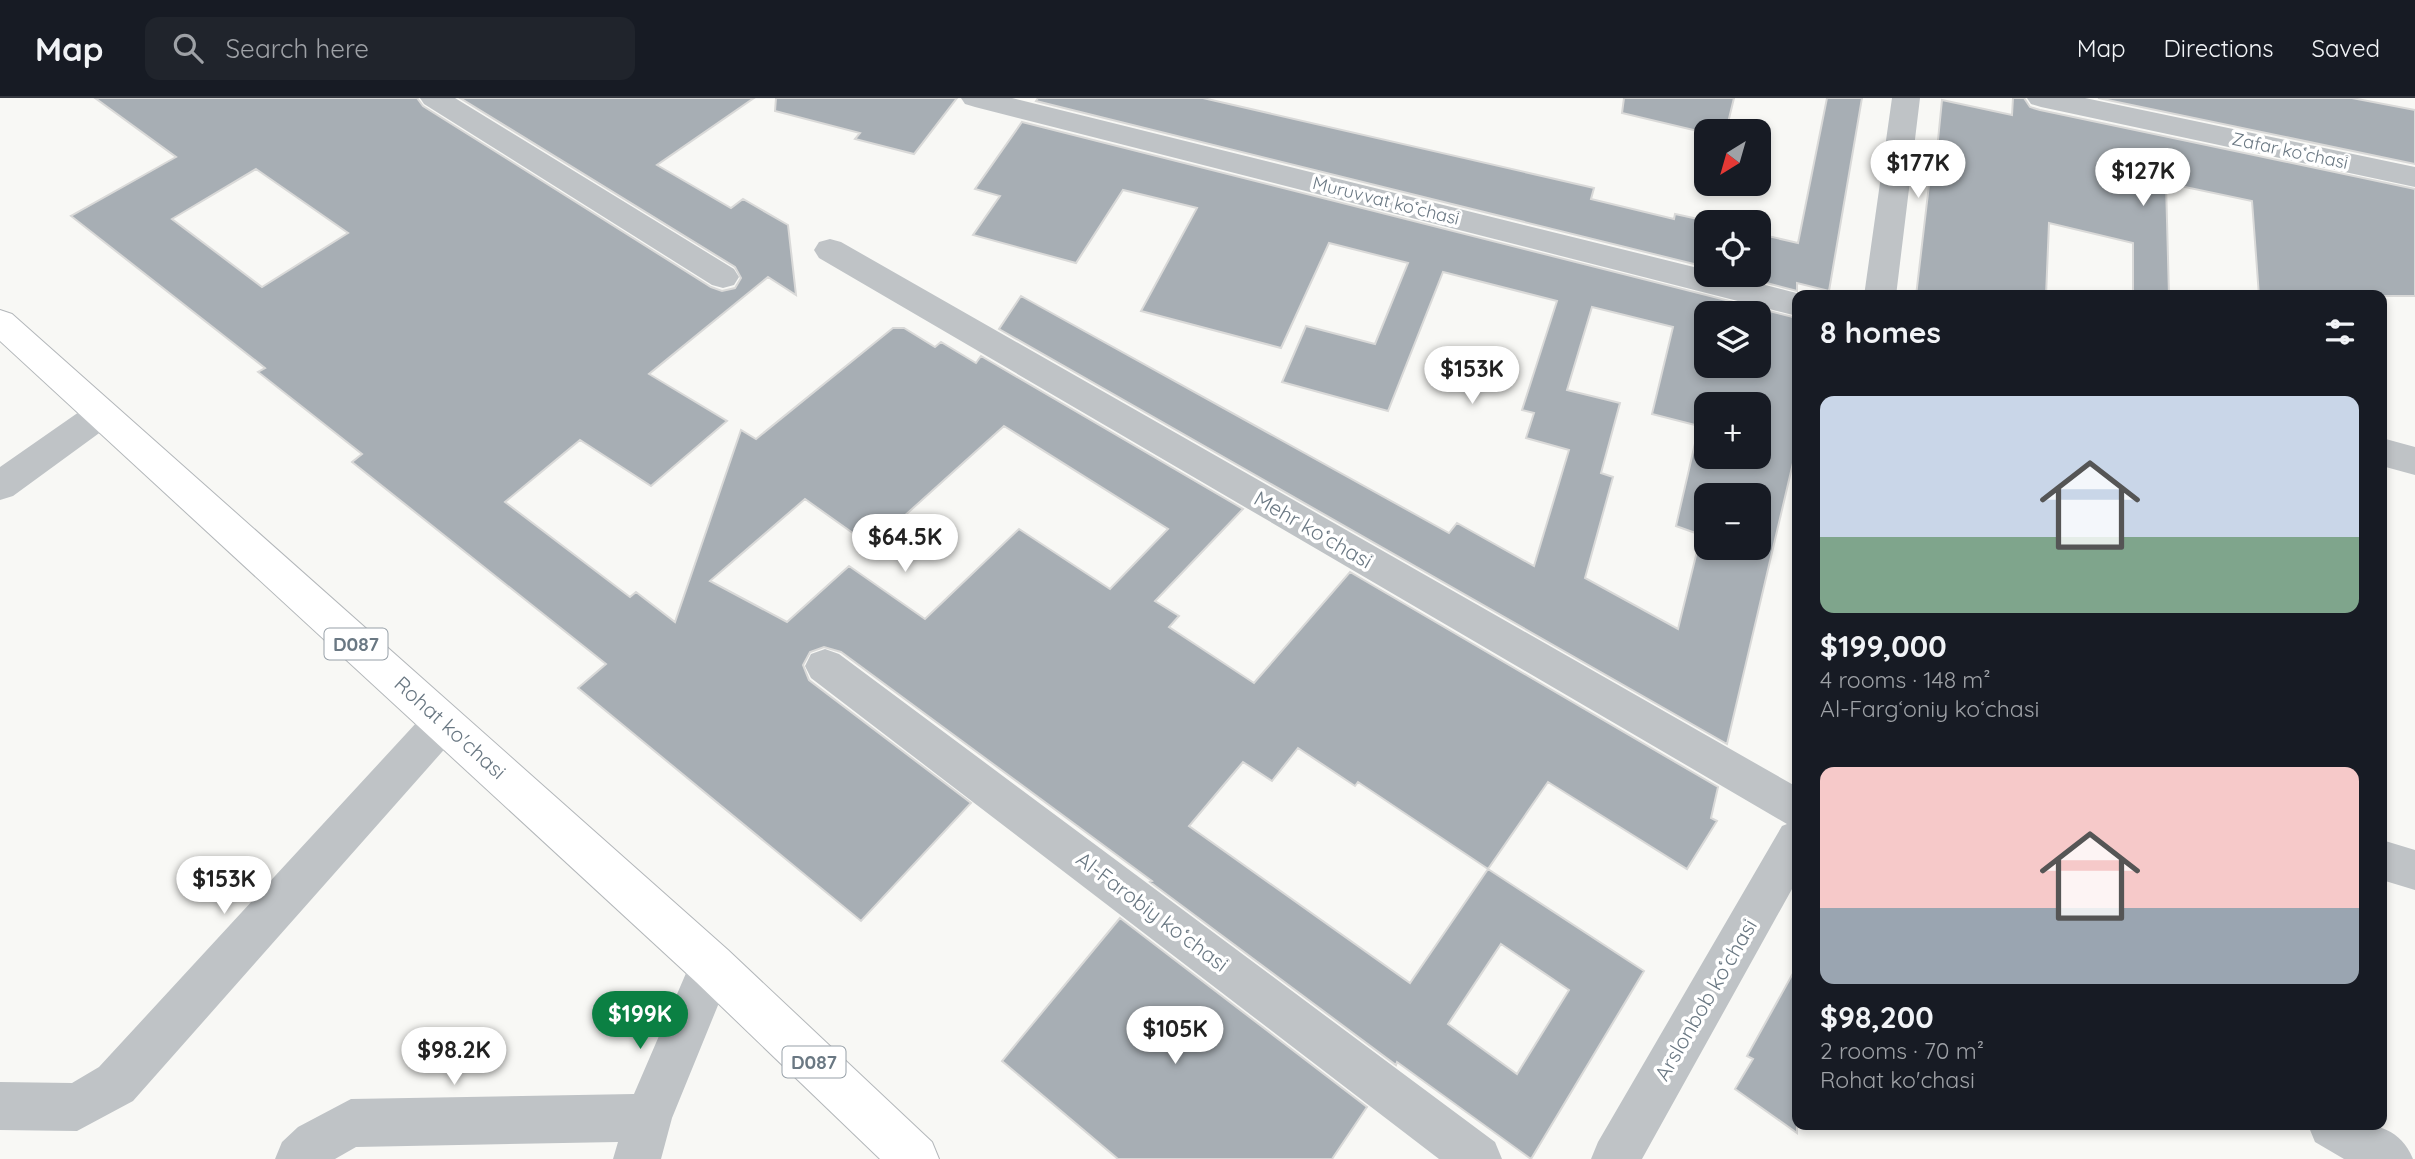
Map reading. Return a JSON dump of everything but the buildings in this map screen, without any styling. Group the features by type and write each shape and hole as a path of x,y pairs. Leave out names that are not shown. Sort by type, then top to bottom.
{"main road":[{"name":"Rohat ko'chasi","path":"0,322 712,966"},
{"name":"D087","path":"712,966 915,1159"}],"street":[{"path":"434,98 723,278"},
{"name":"Muruvvat koʻchasi","path":"975,98 1792,303"},
{"path":"1881,290 1906,98"},
{"name":"Zafar koʻchasi","path":"2041,98 2415,177"},
{"name":"Mehr koʻchasi","path":"830,250 1792,806"},
{"path":"0,486 101,414"},
{"path":"2387,453 2415,461"},
{"name":"Al-Farobiy koʻchasi","path":"825,666 1478,1159"},
{"path":"0,1106 77,1107 116,1084 443,722"},
{"name":"Arslonbob koʻchasi","path":"1615,1159 1792,849"},
{"path":"2387,862 2415,870"},
{"path":"299,1159 315,1144 351,1123 643,1139 712,966"},
{"path":"2340,1130 2389,1159"}]}
